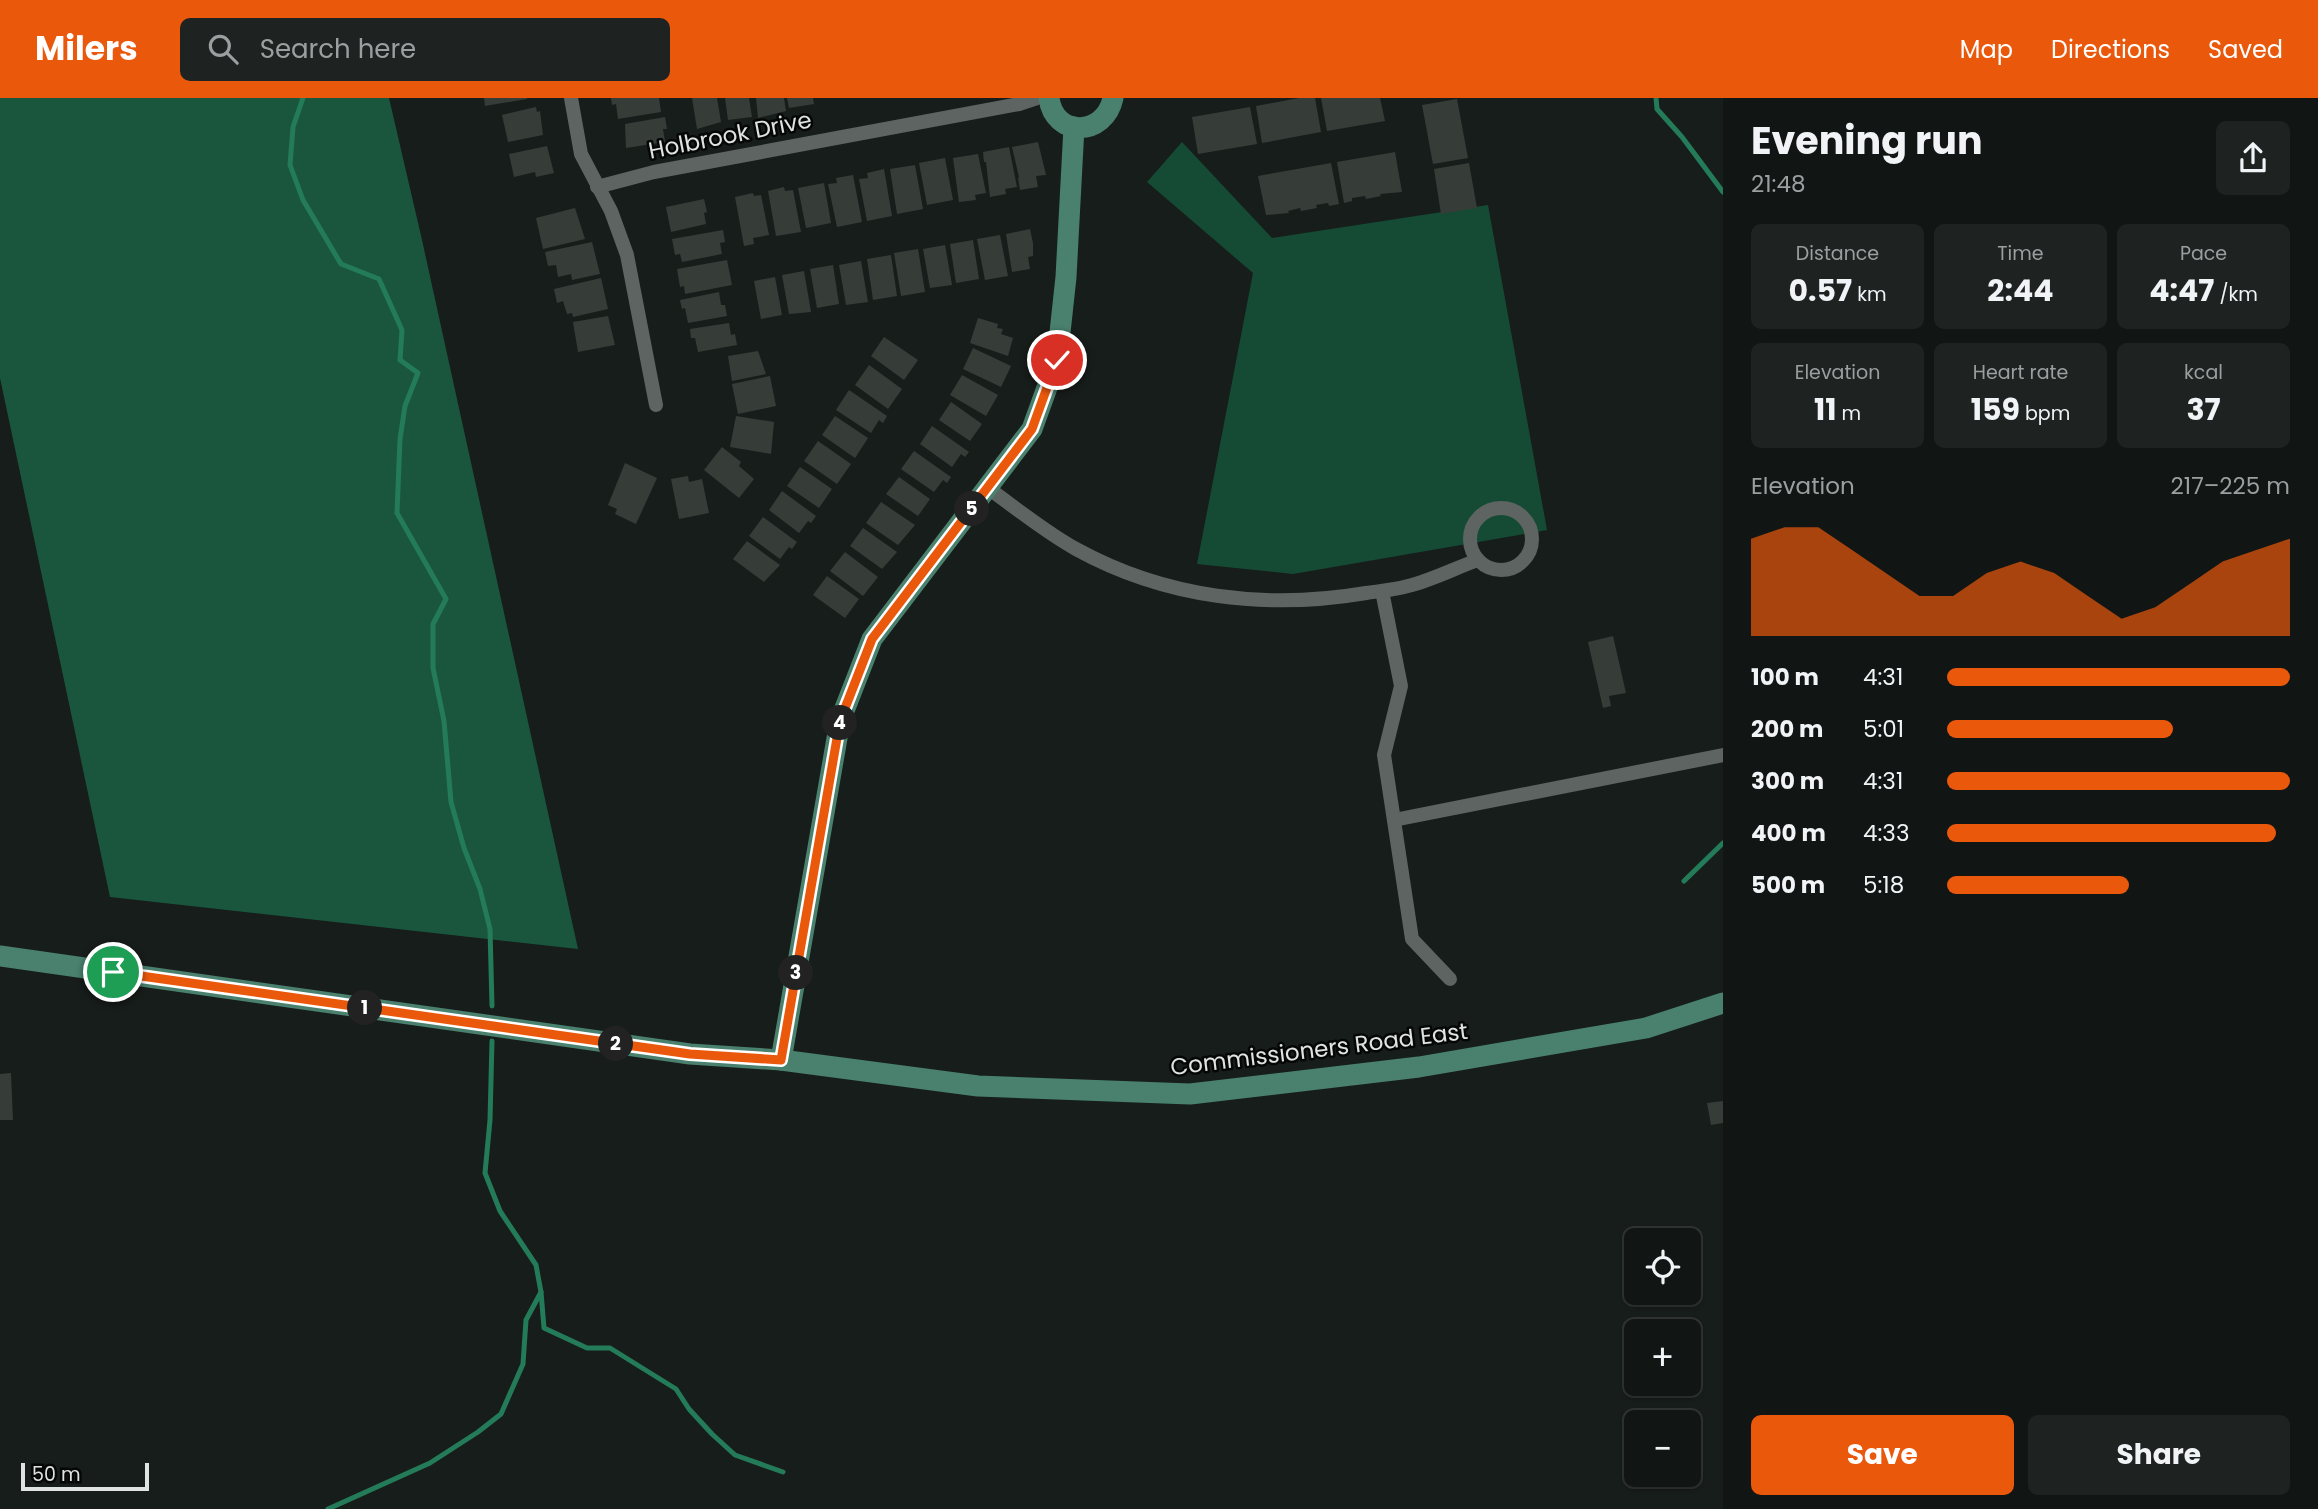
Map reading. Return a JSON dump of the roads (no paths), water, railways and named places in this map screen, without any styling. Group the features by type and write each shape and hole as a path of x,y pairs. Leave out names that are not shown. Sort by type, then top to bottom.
{"main road":[{"path":"1049,98 1058,119 1074,127 1092,126 1100,122 1111,107 1113,98"},
{"path":"781,1060 840,721 872,639 1032,429 1057,360 1066,278 1074,127"},
{"name":"Commissioners Road East","path":"0,956 690,1054 781,1060 978,1086 1190,1094 1419,1067 1646,1028 1723,1003"}],"street":[{"path":"571,98 581,154 611,211 627,255 656,405"},
{"name":"Holbrook Drive","path":"597,187 654,172 1019,104 1037,98"},
{"path":"988,488 1073,547 1094,558 1159,584 1202,594 1261,602 1332,599 1408,586 1478,560"},
{"path":"1505,509 1524,518 1530,527 1532,538 1526,558 1518,565 1500,570 1490,568 1478,560 1471,547 1470,538 1472,528 1484,513 1505,509"},
{"path":"1382,591 1401,686 1384,755 1412,939 1450,979"},
{"path":"1395,820 1723,755"}],"waterway":[{"path":"303,98 293,127 290,165 303,200 341,264 379,279 402,330 400,360 418,373 405,406 400,439 397,513 446,599 433,624 433,668 444,721 451,802 464,848 480,889 490,929 492,1006"},
{"path":"1656,98 1657,109 1682,137 1723,192"},
{"path":"1684,881 1723,843"},
{"path":"492,1041 490,1120 485,1173 500,1211 536,1265 544,1328 587,1348 610,1348 676,1389 689,1409 735,1455 783,1472"},
{"path":"328,1509 430,1463 501,1414 523,1364 526,1320 541,1292"}]}
